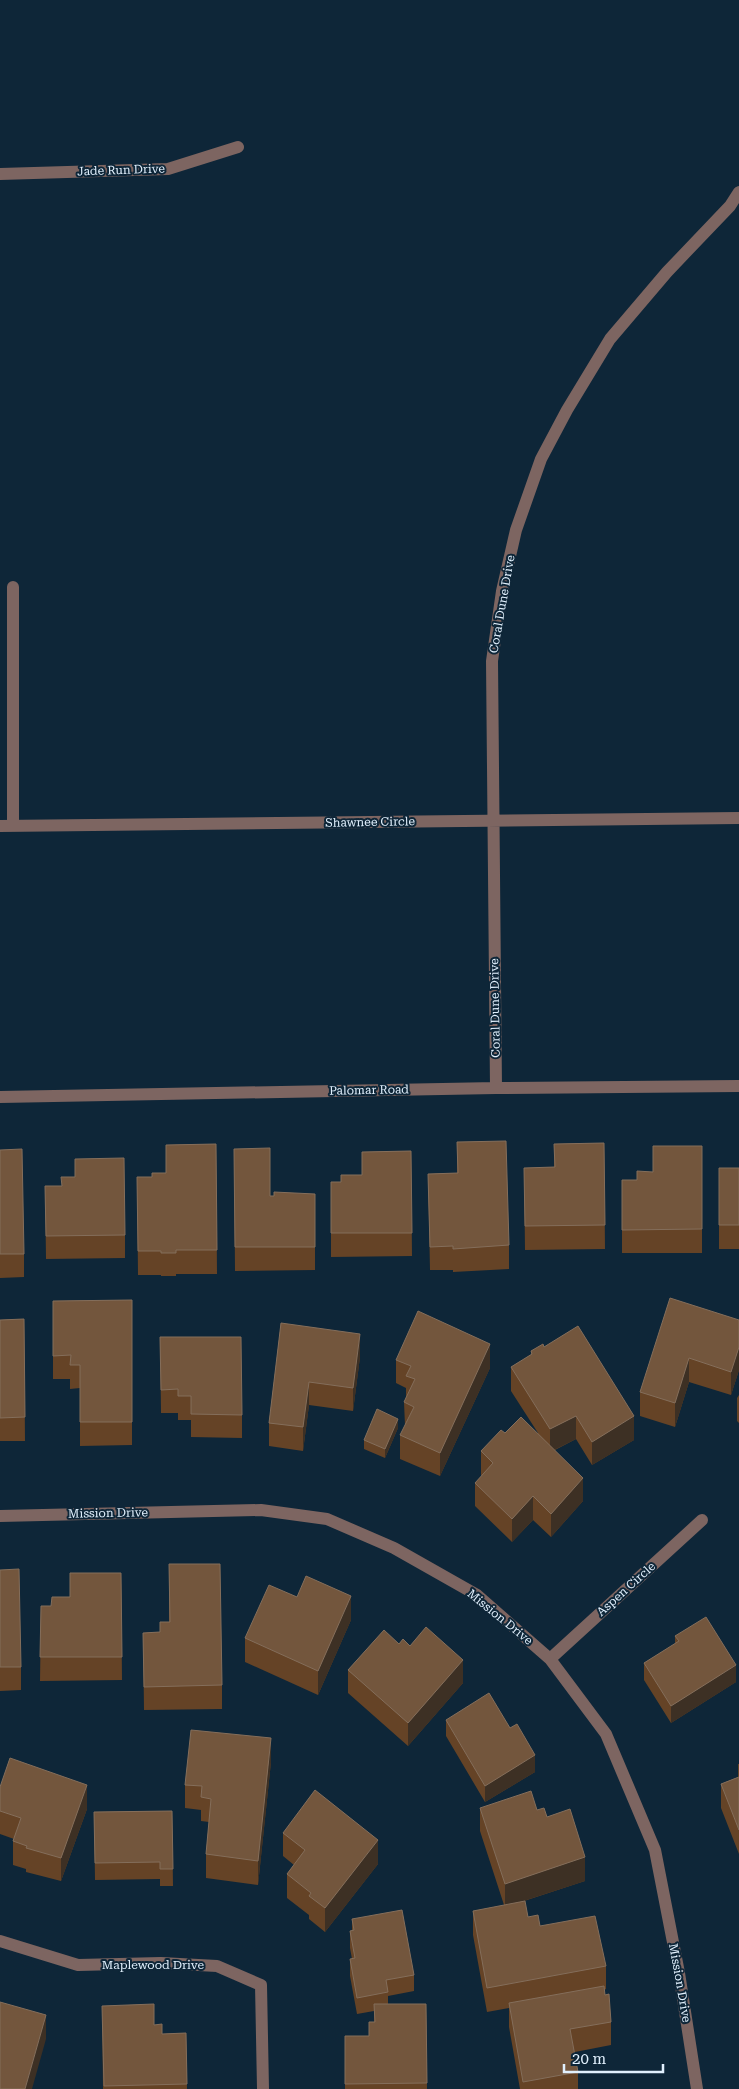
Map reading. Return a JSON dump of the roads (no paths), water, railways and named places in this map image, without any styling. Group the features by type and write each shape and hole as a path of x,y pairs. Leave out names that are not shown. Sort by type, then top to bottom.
{"street":[{"name":"Jade Run Drive","path":"0,174 168,169 238,147"},
{"name":"Coral Dune Drive","path":"496,1088 492,661 502,591 514,539 541,460 567,410 610,339 667,272 734,209 739,192"},
{"path":"6,826 13,587"},
{"name":"Shawnee Circle","path":"6,826 739,818"},
{"name":"Palomar Road","path":"0,1097 496,1088 739,1086"},
{"name":"Mission Drive","path":"0,1516 261,1510 327,1520 394,1548 477,1595 550,1659 606,1734 655,1850 679,1973 697,2089"},
{"name":"Aspen Circle","path":"550,1659 702,1520"},
{"name":"Maplewood Drive","path":"0,1941 78,1965 161,1963 217,1966 261,1985 263,2089"}]}
